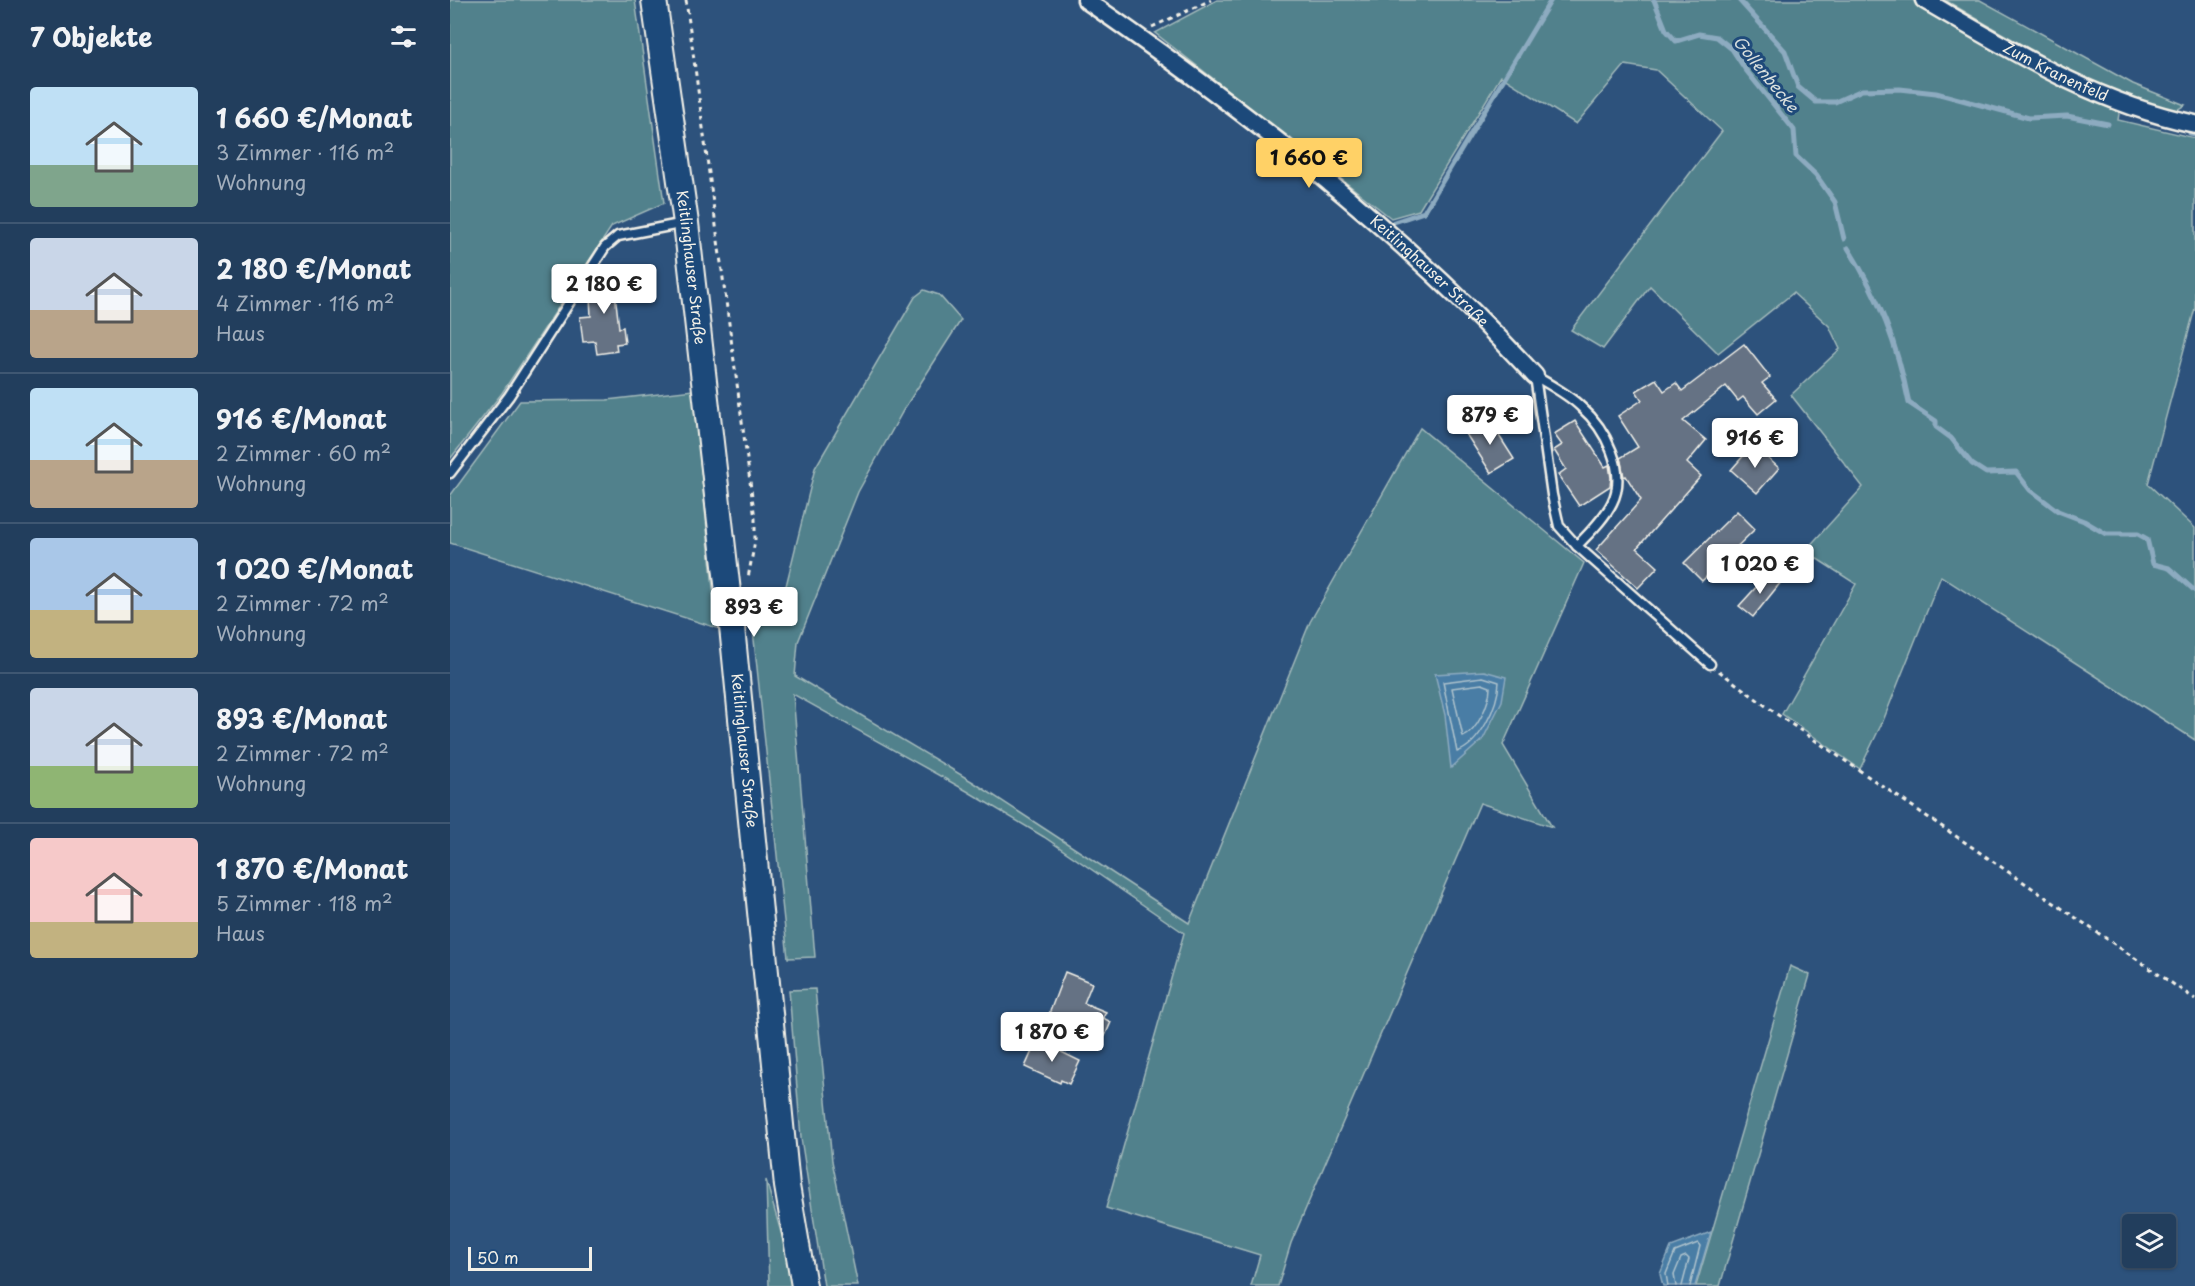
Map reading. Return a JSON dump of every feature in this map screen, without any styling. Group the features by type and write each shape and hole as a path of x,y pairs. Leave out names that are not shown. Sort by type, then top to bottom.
{"main road":[{"name":"Keitlinghauser Straße","path":"654,0 686,223 732,627 787,1186 804,1286"}],"street":[{"name":"Keitlinghauser Straße","path":"1086,0 1136,34 1269,134 1384,228 1491,328 1535,376"},
{"name":"Zum Kranenfeld","path":"1924,0 2053,75 2169,119 2195,124"}],"lane":[{"path":"450,473 509,396 605,247 618,236 686,223"},
{"path":"1535,376 1582,407 1599,430 1615,461 1618,477 1613,502 1577,546"},
{"path":"1535,376 1552,495 1559,526 1577,546 1710,664"}],"path":[{"path":"1136,34 1211,0"},
{"path":"1710,664 1778,715 2195,999"}],"green space":[{"path":"450,0 635,0 664,203 612,226 502,393 450,459"},
{"path":"1217,0 1913,0 2054,82 2120,108 2118,120 2195,138 2195,308 2148,484 2195,528 2195,740 1941,576 1883,721 1860,769 1782,714 1856,584 1805,551 1863,487 1791,395 1840,349 1829,326 1793,293 1718,353 1650,286 1603,349 1571,330 1722,131 1656,70 1625,65 1576,124 1501,76 1419,210 1391,218 1155,33"},
{"path":"1945,0 1980,0 2133,84 2185,105 2172,113 2112,90 2056,63"},
{"path":"924,290 939,295 961,320 904,409 858,492 798,642 795,676 973,782 1189,923 1310,622 1420,428 1584,563 1503,745 1552,827 1480,803 1291,1243 1278,1286 1251,1286 1260,1255 1106,1208 1184,933 1044,837 967,791 793,694 815,957 788,958 750,602 786,586 815,468 915,297"},
{"path":"693,390 717,628 450,543 450,496 520,401 607,400"},
{"path":"1790,966 1810,975 1720,1286 1696,1286"},
{"path":"815,989 832,1161 858,1286 824,1286 801,1138 789,990"},
{"path":"766,1180 794,1278 796,1286 769,1286"}],"water":[{"path":"1484,671 1506,677 1502,701 1483,739 1451,768 1445,715 1435,674"},
{"path":"1711,1232 1695,1286 1663,1286 1660,1274 1671,1247"}],"building":[{"path":"619,272 622,293 615,293 619,328 623,327 625,343 616,344 617,351 597,354 595,341 583,342 580,317 591,316 590,297 599,275"},
{"path":"1744,344 1770,377 1762,383 1776,399 1758,414 1743,397 1738,401 1726,386 1683,421 1706,440 1687,463 1701,476 1637,548 1658,567 1638,588 1596,550 1641,500 1626,476 1624,477 1620,458 1638,447 1618,416 1642,400 1636,391 1656,379 1664,391 1676,383 1682,391"},
{"path":"1489,420 1514,459 1491,473 1466,434"},
{"path":"1575,421 1605,467 1609,465 1611,478 1610,486 1579,506 1558,475 1566,469 1554,450 1562,445 1554,434"},
{"path":"1753,445 1779,468 1757,493 1731,470"},
{"path":"1737,511 1755,529 1702,581 1684,563"},
{"path":"1770,572 1781,582 1753,617 1739,606"},
{"path":"1065,972 1092,983 1084,1003 1106,1012 1103,1018 1111,1022 1105,1036 1049,1014"},
{"path":"1037,1040 1080,1061 1069,1084 1061,1080 1060,1083 1025,1067"}],"waterway":[{"path":"1394,222 1424,212 1551,0"},
{"name":"Gollenbecke","path":"1654,0 1666,30 1676,41 1699,34 1717,37 1732,49 1745,69 1794,130 1796,156 1816,175 1835,202 1844,239"},
{"path":"1739,0 1785,51 1798,87 1816,102 1835,102 1862,90 1900,89 1936,93 2029,118 2067,116 2108,124"},
{"path":"2190,133 2195,134"},
{"name":"Gollenbecke","path":"1848,248 1869,285 1886,323 1899,361 1909,403 1936,421 1936,427 1951,438 1972,464 1986,473 2016,472 2030,490 2058,511 2084,521 2106,534 2138,534 2147,539 2153,564 2169,568 2195,591"}]}
